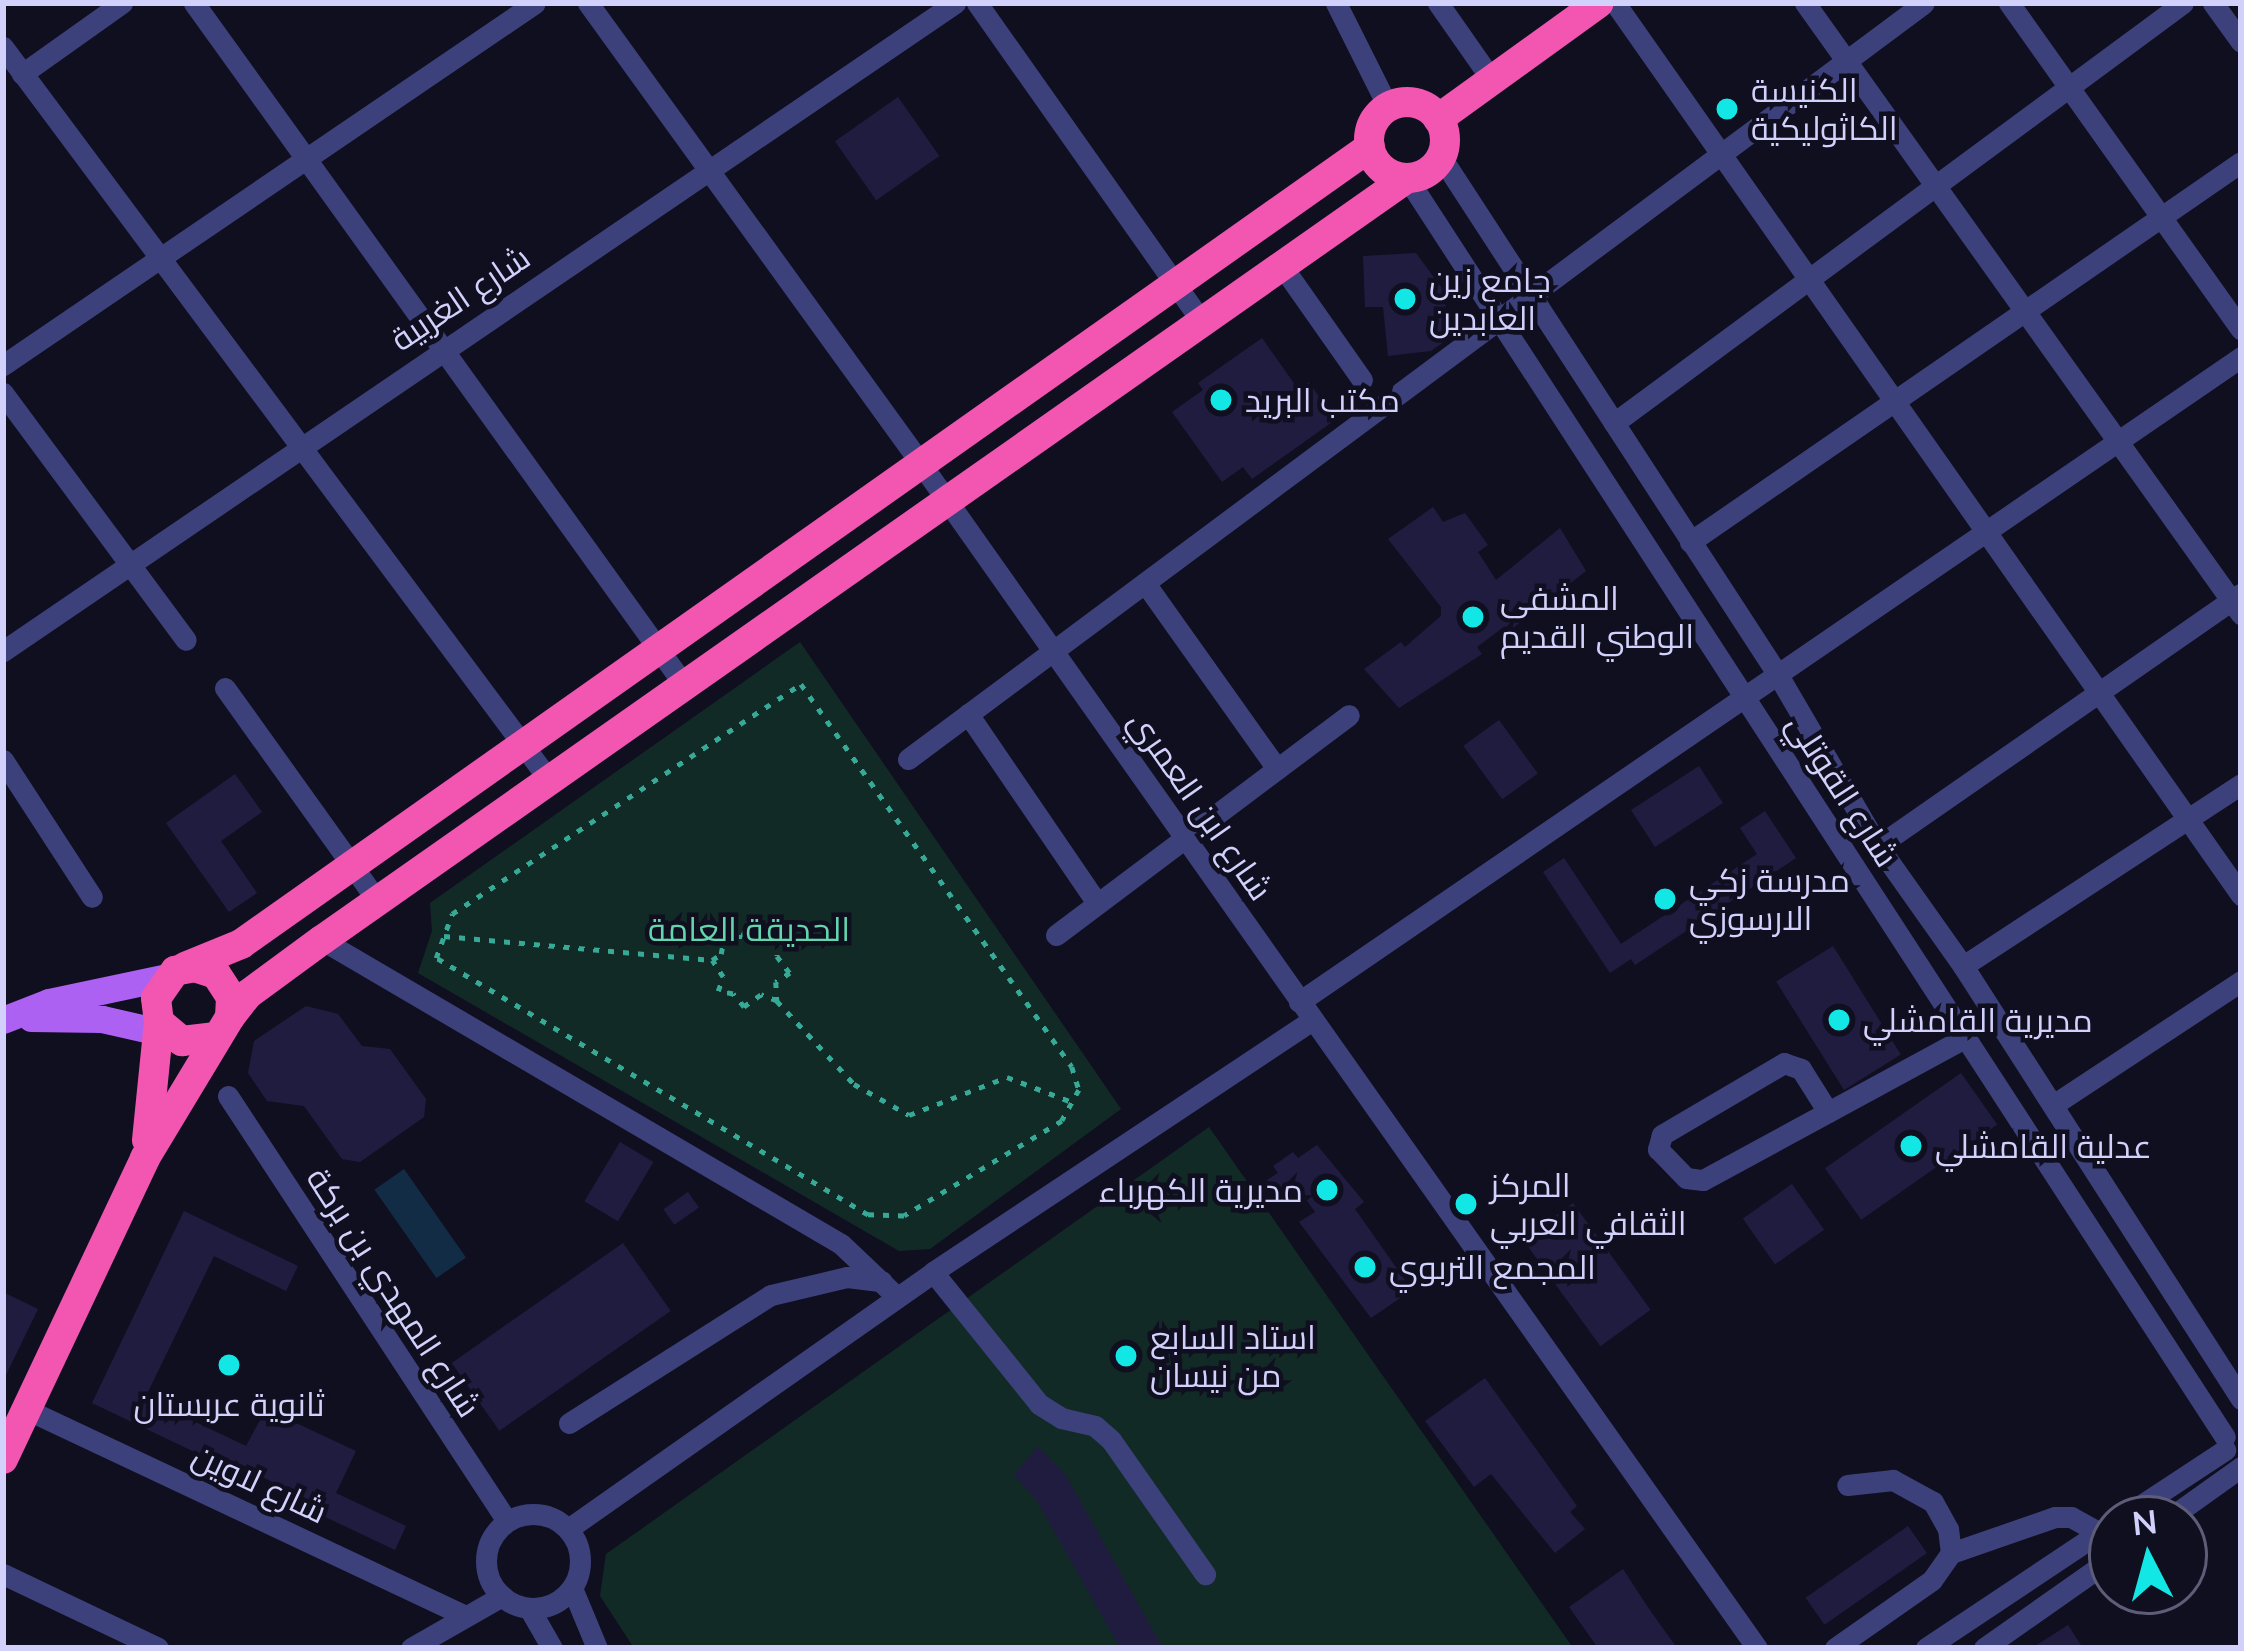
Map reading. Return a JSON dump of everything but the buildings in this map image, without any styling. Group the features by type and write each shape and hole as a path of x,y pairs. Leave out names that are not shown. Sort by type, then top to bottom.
{"highway":[{"path":"1438,118 1599,3"},
{"path":"3,1459 145,1158 222,1027 248,995 1407,178 1421,176 1441,157 1444,131 1438,118 1421,105 1388,107 1373,124 1370,147 1382,169 1407,178"},
{"path":"145,1158 162,1030 156,998 176,972 241,944 1370,147"},
{"path":"162,1030 190,1043 222,1027 231,997 223,980 207,969 176,972"}],"main road":[{"path":"3,1020 50,1002 176,972"},
{"path":"3,1020 84,1018 162,1030"}],"street":[{"path":"22,74 122,3"},
{"path":"194,3 686,686"},
{"path":"3,365 535,3"},
{"name":"شارع ابن العمري","path":"588,3 919,461 1757,1648"},
{"name":"شارع الغربية","path":"3,651 956,3"},
{"path":"977,3 1202,322"},
{"path":"1336,3 1388,107"},
{"path":"1438,3 1492,80"},
{"path":"1615,3 2241,895"},
{"path":"1805,3 2238,603 1878,846"},
{"path":"908,759 1924,3"},
{"path":"2009,3 2241,329"},
{"path":"1614,423 2183,3"},
{"path":"2213,3 2241,42"},
{"path":"3,47 550,781"},
{"name":"شارع القوتلي","path":"1441,157 1778,675 1878,846 1963,966 2241,1399"},
{"path":"1690,542 2241,162"},
{"name":"شارع القوتلي","path":"1407,178 2233,1455"},
{"path":"1282,266 1362,380"},
{"path":"568,1529 890,1289 933,1272 1778,675 2241,357"},
{"path":"3,393 186,640"},
{"path":"1144,583 1276,769"},
{"path":"225,688 378,902"},
{"path":"968,714 1097,903"},
{"path":"1057,935 1349,716"},
{"path":"3,760 92,897"},
{"path":"1963,966 2241,784"},
{"path":"322,940 841,1244 890,1289"},
{"path":"2053,1105 2241,981"},
{"path":"1828,1112 1802,1070 1784,1063 1662,1136 1658,1149 1686,1178 1703,1180 1965,1038"},
{"name":"شارع المهدي بن بركة","path":"228,1096 507,1521"},
{"path":"933,1272 1039,1404 1061,1418 1095,1426 1112,1440 1204,1574"},
{"path":"569,1423 771,1295 848,1277 890,1289"},
{"name":"شارع لاوين","path":"28,1410 465,1616"},
{"path":"2192,1495 2233,1455 2241,1419"},
{"path":"2162,1495 2233,1455"},
{"path":"1846,1485 1893,1480 1933,1502 1948,1528 1951,1553"},
{"path":"572,1588 546,1606 529,1608 502,1596 487,1572 489,1543 507,1521 539,1514 568,1529 580,1557 572,1588 597,1648"},
{"path":"1835,1648 1932,1580 1951,1553 2055,1517 2088,1523"},
{"path":"1926,1648 2088,1541"},
{"path":"3,1574 158,1648"},
{"path":"1984,1648 2088,1575"},
{"path":"412,1648 502,1596"},
{"path":"529,1608 552,1648"}],"path":[{"path":"801,684 1072,1067 1079,1090 1062,1121 904,1216 868,1215 436,958 444,936 452,914 801,684"},
{"path":"444,936 712,960 721,954 724,937 742,937 750,920 761,936 779,940 777,956 790,973 776,982 777,1001"},
{"path":"712,960 723,977 718,992 733,994 744,1007 761,994 777,1001 854,1084 910,1115 1007,1077 1072,1102"}],"green space":[{"name":"الحديقة العامة","path":"800,642 1121,1109 930,1249 899,1251 418,973 432,931 430,903"},
{"name":"استاد السابع من نيسان","path":"1209,1127 1573,1648 634,1648 600,1596 606,1554"}],"water":[{"path":"404,1169 466,1257 436,1278 375,1190"}],"place":[{"name":"الكنيسة الكاثوليكية","path":"1727,109"},
{"name":"جامع زين العابدين","path":"1405,299"},
{"name":"مكتب البريد","path":"1221,400"},
{"name":"المشفى الوطني القديم","path":"1473,617"},
{"name":"مدرسة زكي الارسوزي","path":"1665,899"},
{"name":"مديرية القامشلي","path":"1839,1020"},
{"name":"عدلية القامشلي","path":"1911,1146"},
{"name":"مديرية الكهرباء","path":"1327,1190"},
{"name":"المركز الثقافي العربي","path":"1466,1204"},
{"name":"المجمع التربوي","path":"1365,1267"},
{"name":"استاد السابع من نيسان","path":"1126,1356"},
{"name":"ثانوية عربستان","path":"229,1365"}]}
